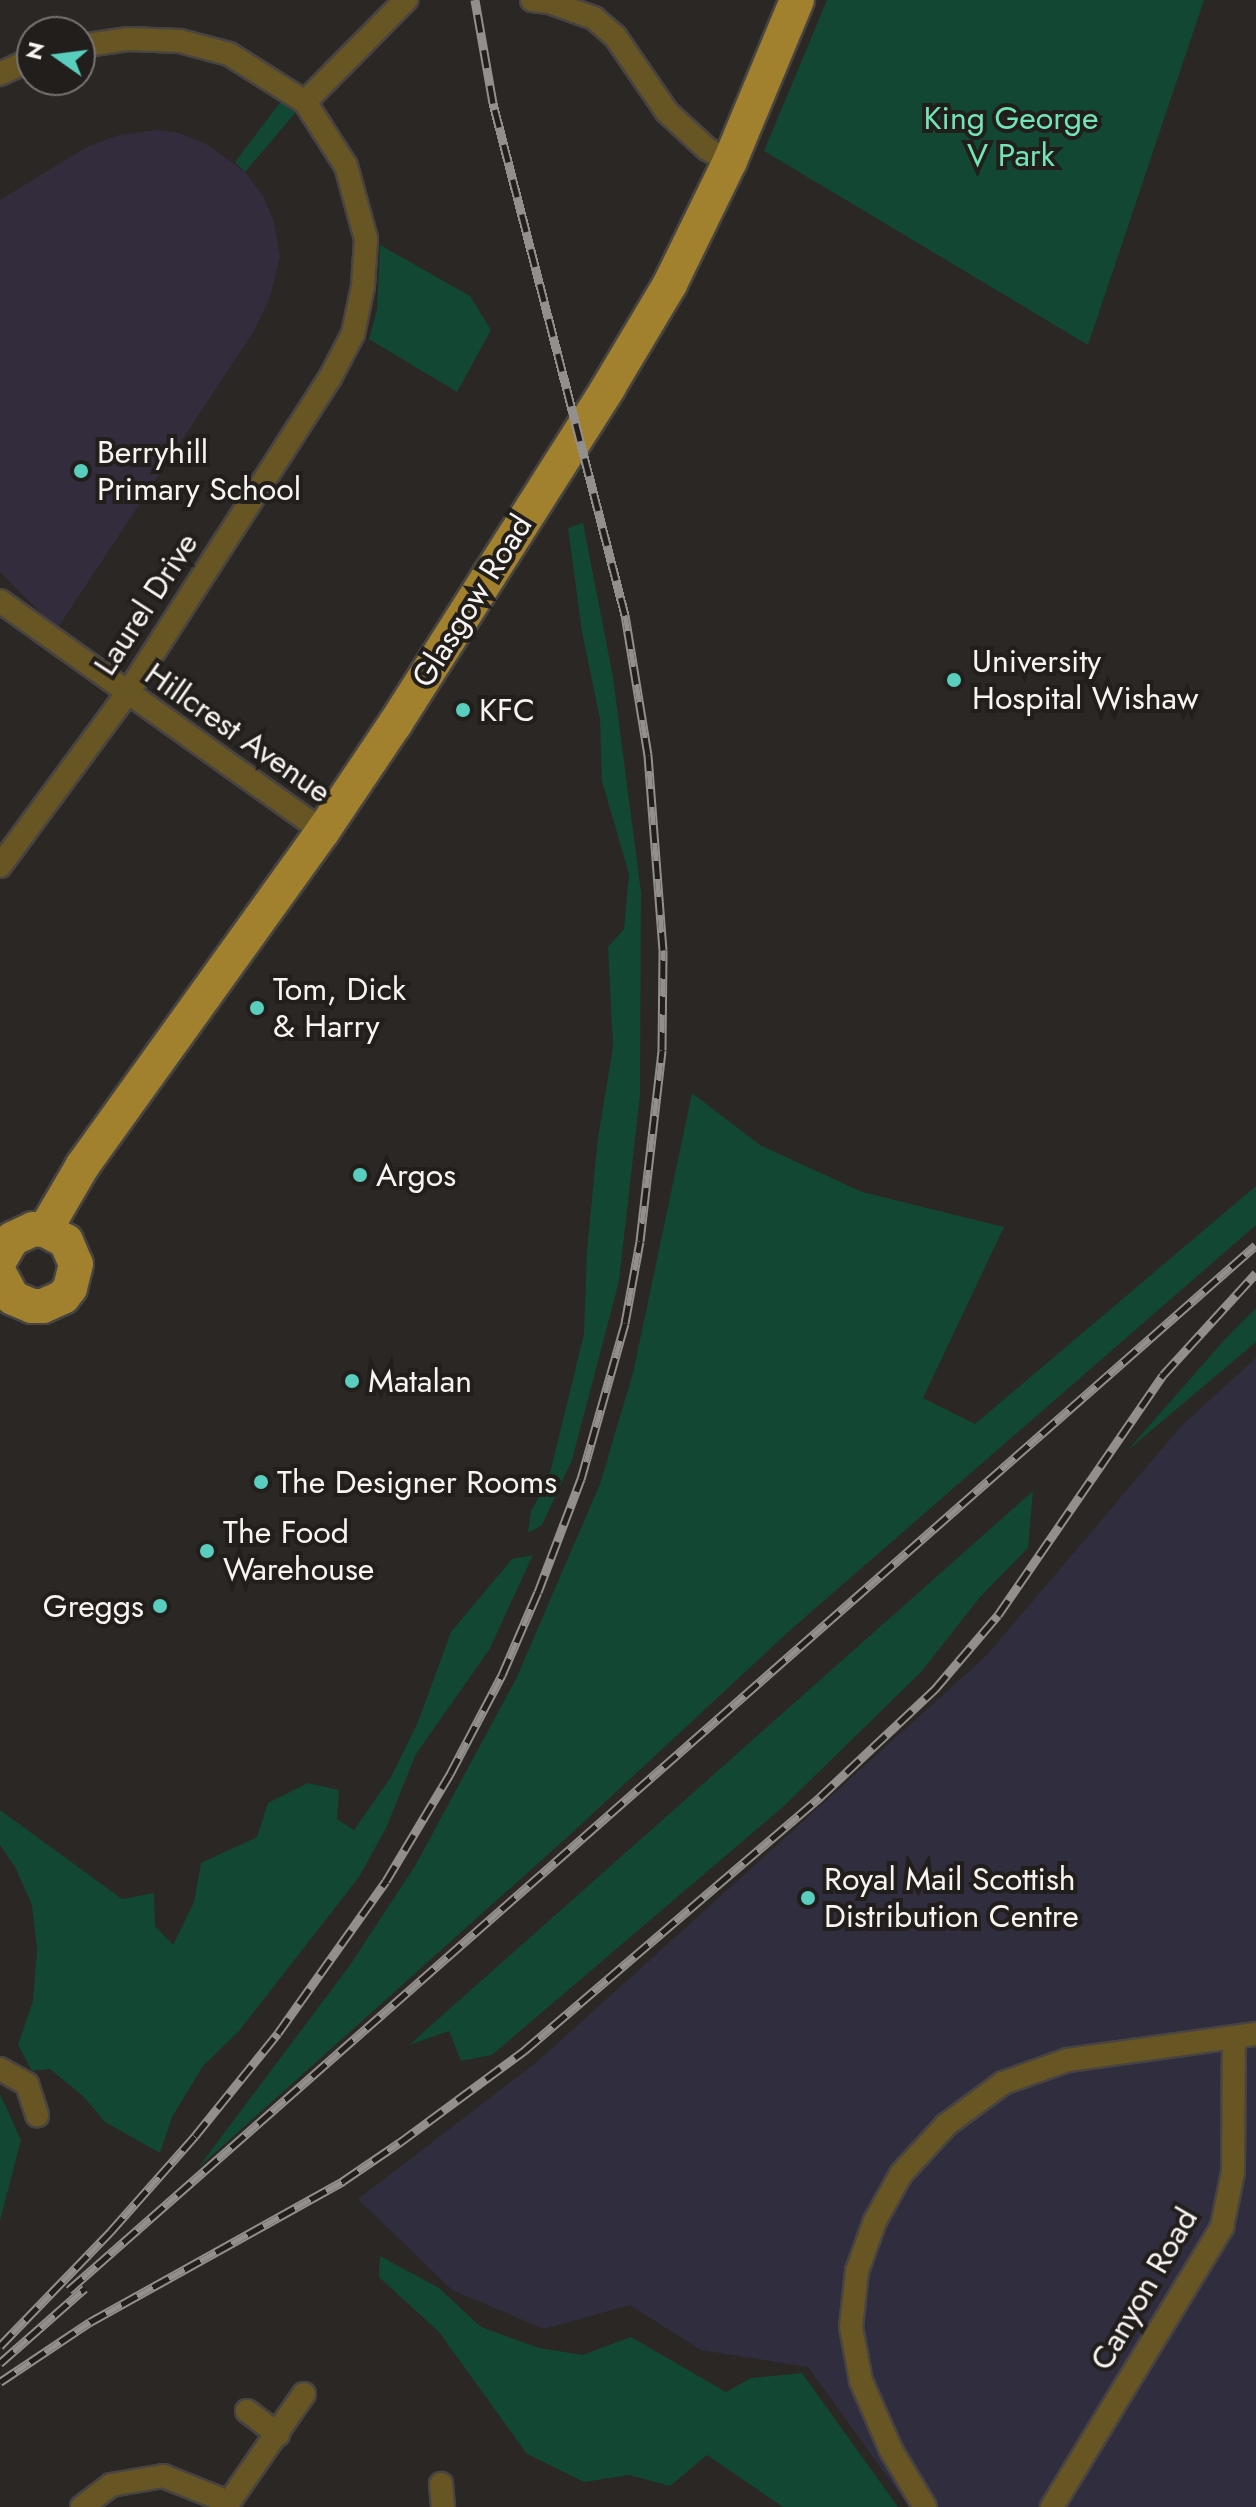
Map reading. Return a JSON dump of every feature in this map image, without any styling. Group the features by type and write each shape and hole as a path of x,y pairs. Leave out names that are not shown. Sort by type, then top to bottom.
{"main road":[{"name":"Glasgow Road","path":"55,1236 83,1165 323,831 608,388 670,284 730,161 797,0"},
{"path":"33,1229 55,1236 76,1264 70,1288 63,1297 43,1306 5,1291 12,1239 33,1229"}],"street":[{"path":"96,44 128,39 180,41 229,54 305,102 406,0"},
{"path":"532,0 549,2 594,18 615,36 667,112 707,149 730,161"},
{"name":"Laurel Drive","path":"0,866 127,694 330,378 353,334 363,286 366,239 346,166 305,102"},
{"name":"Hillcrest Avenue","path":"0,601 323,831"},
{"path":"925,2507 891,2450 861,2381 851,2327 857,2271 875,2221 901,2174 946,2125 1003,2083 1068,2060 1245,2035"},
{"name":"Canyon Road","path":"1052,2507 1222,2227 1233,2172 1245,2035"},
{"path":"0,2069 27,2084 37,2115"},
{"path":"82,2507 111,2485 163,2476 228,2506 304,2394"},
{"path":"247,2411 278,2434"},
{"path":"441,2484 443,2507"}],"shaded area":[{"name":"Berryhill Primary School","path":"158,130 179,133 206,144 245,172 263,196 274,222 280,257 270,297 254,331 57,629 0,572 0,200 85,148 119,135"},
{"path":"1256,1358 1256,2507 909,2507 808,2367 701,2350 630,2305 544,2329 452,2290 358,2199 538,2061 987,1655 1182,1425"}],"green space":[{"name":"King George V Park","path":"827,0 1204,0 1088,345 764,151"},
{"path":"282,100 296,112 245,172 235,162"},
{"path":"380,245 470,296 491,330 457,392 369,339 377,310"},
{"path":"583,523 613,677 641,892 640,1095 619,1281 572,1460 542,1525 528,1533 531,1511 548,1481 584,1334 587,1250 598,1138 613,1047 608,947 624,929 629,874 602,781 600,719 582,632 568,528"},
{"path":"692,1093 760,1145 862,1192 1004,1227 923,1398 975,1424 1256,1186 1256,1225 787,1633 574,1831 198,2168 350,1965 415,1866 516,1679 600,1484 633,1373"},
{"path":"1256,1308 1256,1342 1127,1451 1226,1338"},
{"path":"1033,1491 1028,1548 980,1597 921,1672 784,1806 492,2055 461,2061 449,2031 409,2045"},
{"path":"533,1555 489,1650 416,1754 386,1828 359,1877 239,2031 203,2066 172,2117 160,2153 105,2122 84,2097 50,2069 32,2071 18,2045 33,2001 37,1949 32,1905 15,1867 0,1845 0,1810 122,1899 154,1893 155,1926 173,1945 194,1902 201,1863 257,1837 268,1803 308,1783 339,1790 337,1819 354,1830 391,1777 418,1722 451,1632 512,1559"},
{"path":"0,2094 21,2140 0,2221"},
{"path":"380,2256 439,2288 481,2327 539,2348 583,2355 631,2337 726,2392 751,2378 802,2373 898,2507 783,2507 707,2455 670,2486 629,2475 584,2482 527,2454 439,2332 379,2277"}],"railway":[{"path":"0,2346 111,2231 195,2136 278,2033 386,1881 450,1774 502,1675 538,1592 581,1479 625,1323 640,1241 662,1050 663,950 648,755 625,615 493,103 475,0"},
{"path":"69,2290 1256,1245"},
{"path":"0,2382 90,2322 343,2181 399,2143 525,2050 820,1797 935,1689 998,1615 1163,1375 1256,1273"},
{"path":"0,2363 85,2288"}],"place":[{"name":"Berryhill Primary School","path":"81,471"},
{"name":"University Hospital Wishaw","path":"954,680"},
{"name":"KFC","path":"463,710"},
{"name":"Tom, Dick & Harry","path":"257,1008"},
{"name":"Argos","path":"360,1175"},
{"name":"Matalan","path":"352,1381"},
{"name":"The Designer Rooms","path":"261,1482"},
{"name":"The Food Warehouse","path":"207,1551"},
{"name":"Greggs","path":"160,1606"},
{"name":"Royal Mail Scottish Distribution Centre","path":"808,1898"}]}
